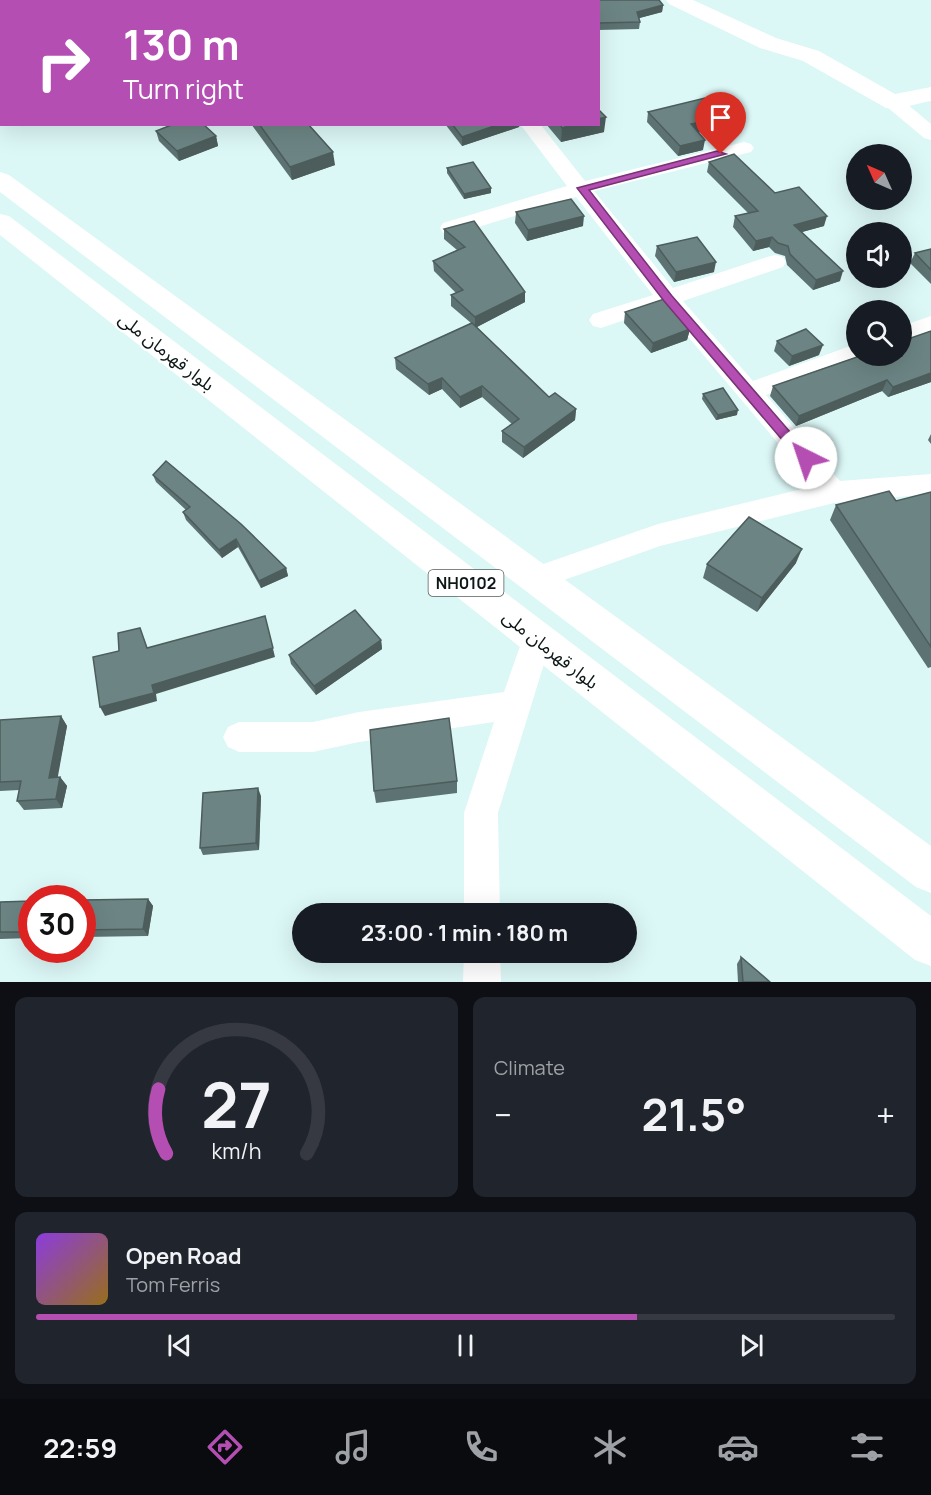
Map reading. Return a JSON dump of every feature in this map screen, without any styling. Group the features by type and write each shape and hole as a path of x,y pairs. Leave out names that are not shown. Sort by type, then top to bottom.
{"main road":[{"path":"676,0 759,39 811,56 894,103 906,97 931,94"},
{"name":"بلوار قهرمان ملی","path":"0,180 931,872"},
{"name":"بلوار قهرمان ملی","path":"0,222 931,944"}],"street":[{"path":"894,103 931,134"},
{"path":"531,126 668,298 834,492"},
{"path":"451,228 582,188 744,148"},
{"path":"600,320 775,262"},
{"path":"912,331 931,324"},
{"path":"748,392 846,356"},
{"path":"536,578 658,535 834,492 931,484"},
{"path":"482,903 481,813 537,638"},
{"path":"239,737 313,737 359,727 515,705"},
{"path":"482,963 482,982"}],"building":[{"path":"600,0 659,0 663,5 637,12 640,22 600,23"},
{"path":"705,98 723,117 691,124 705,140 680,146 648,112"},
{"path":"169,126 205,126 216,136 177,151 156,131"},
{"path":"260,126 310,126 333,152 290,167"},
{"path":"454,126 494,126 462,137"},
{"path":"734,154 775,193 799,187 827,216 794,225 843,271 816,280 790,254 788,246 778,243 772,237 756,241 735,216 758,211 709,162"},
{"path":"473,162 491,188 464,194 447,168"},
{"path":"571,199 584,216 528,230 516,212"},
{"path":"474,221 525,292 475,317 451,295 463,290 433,261 465,247 444,229"},
{"path":"697,237 716,262 676,272 657,246"},
{"path":"931,249 931,270 915,253"},
{"path":"664,299 690,329 653,343 625,312"},
{"path":"472,323 549,397 555,393 576,409 524,447 502,431 519,419 482,386 460,397 442,378 428,384 395,358"},
{"path":"806,329 823,345 792,356 777,341"},
{"path":"931,331 931,373 893,387 887,380 799,416 773,386 846,361 846,366 912,366 912,338"},
{"path":"723,388 738,410 718,415 703,394"},
{"path":"166,461 241,524 286,568 259,581 236,539 219,550 183,512 190,507 153,475"},
{"path":"889,491 896,501 931,492 931,647 836,505"},
{"path":"749,517 802,549 762,598 707,564"},
{"path":"355,610 381,640 314,686 289,655"},
{"path":"265,616 273,648 152,685 154,693 100,707 93,657 119,651 118,633 140,628 147,648"},
{"path":"61,716 49,778 60,777 56,799 17,801 21,781 0,782 0,720"},
{"path":"449,718 457,781 374,791 370,730"},
{"path":"258,788 256,843 200,848 203,793"},
{"path":"148,899 143,929 96,930 96,900"},
{"path":"18,901 18,932 0,932 0,902"},
{"path":"741,957 770,982 743,982"}],"route":[{"path":"721,154 582,188 668,298 806,458"}]}
